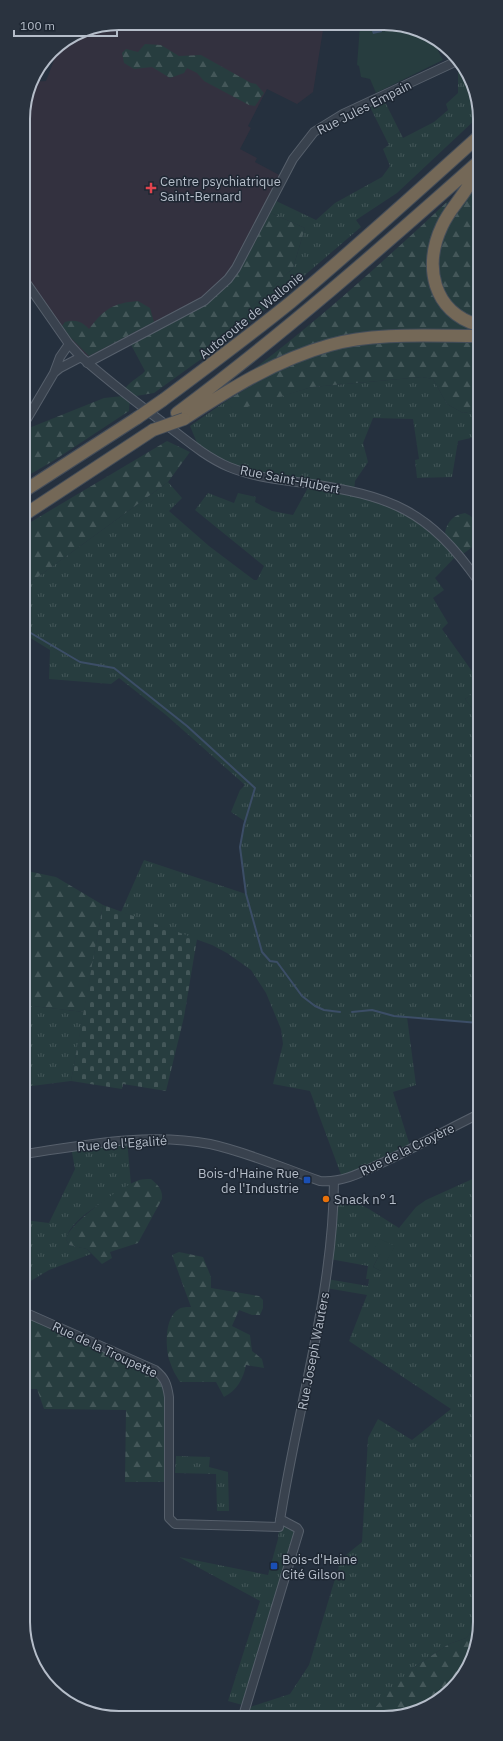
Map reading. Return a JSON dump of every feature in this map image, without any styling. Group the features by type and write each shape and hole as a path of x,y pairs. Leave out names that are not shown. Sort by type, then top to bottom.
{"highway":[{"name":"Autoroute de Wallonie","path":"30,487 138,418 231,350 350,252 473,141"},
{"path":"180,416 303,315 473,166"},
{"path":"473,173 466,188 441,228 434,260 437,289 446,307 455,315 473,323"},
{"path":"30,511 153,430 274,366 330,344 378,338 473,336"}],"street":[{"name":"Rue Jules Empain","path":"54,373 60,368 84,360 204,301 228,279 240,262 293,159 314,132 343,114 453,63"},
{"name":"Rue Saint-Hubert","path":"30,288 69,344 84,360 194,446 228,466 255,475 364,494 402,507 434,529 450,544 473,574"},
{"path":"30,414 54,373 60,357 69,344"},
{"name":"Rue de la Croyère","path":"334,1181 359,1173 445,1133 473,1117"},
{"name":"Rue de l'Egalité","path":"30,1153 111,1142 178,1140 210,1144 262,1160 320,1181 334,1181"},
{"name":"Rue Joseph Wauters","path":"280,1523 326,1288 333,1225 334,1181"},
{"name":"Rue de la Troupette","path":"30,1315 155,1370 164,1376 167,1383 169,1397 169,1518 175,1524 280,1523"},
{"path":"244,1711 299,1531 297,1528 280,1523"}],"shaded area":[{"name":"Centre psychiatrique Saint-Bernard","path":"113,30 323,30 313,92 297,104 267,89 248,126 251,128 240,149 257,158 255,162 283,177 237,268 213,295 87,363 30,287 30,113 33,96 38,81 46,81 56,56 60,52 74,42 101,32"}],"green space":[{"path":"360,30 390,30 407,33 429,42 436,47 443,60 376,93 370,79 361,77 359,66 357,65"},
{"path":"145,44 161,45 179,56 201,55 251,83 256,84 264,93 255,106 249,105 204,81 197,73 187,68 184,73 170,78 152,67 134,69 124,63 122,53 126,49 138,52"},
{"path":"458,70 468,90 473,113 473,122 397,193 356,220 361,227 256,317 246,312 293,268 305,228 266,211 272,199 316,220 335,203 382,177 390,166 383,149 389,145 368,103 382,96 403,138 434,122 448,110 446,104 458,93"},
{"path":"473,189 473,316 456,307 443,292 437,275 438,256 443,236 452,217"},
{"path":"449,200 436,224 427,256 431,291 441,306 473,327 473,330 399,332 250,372 352,289"},
{"path":"266,211 305,228 293,268 246,312 256,317 229,339 154,393 130,397 129,411 30,474 30,428 104,398 123,396 125,388 145,371 129,341 204,301 228,279"},
{"path":"138,301 150,308 154,322 89,356 70,337 62,326 65,322 75,321 81,322 89,329 99,316 115,305"},
{"path":"473,341 473,411 463,413 447,404 433,379 422,377 312,387 234,411 226,401 276,372 303,359 341,347 373,343"},
{"path":"422,377 433,379 447,404 463,413 473,411 473,437 458,441 452,477 417,478 415,460 419,459 413,419 373,418 363,443 368,462 355,481 354,492 395,504 458,554 435,578 444,590 433,598 448,623 442,629 473,673 473,694 465,699 473,710 473,1022 407,1017 416,1085 393,1092 411,1149 343,1180 310,1091 273,1084 283,1044 281,1029 266,993 251,970 227,953 212,945 121,912 144,860 246,894 240,847 246,822 231,812 240,790 245,785 166,715 119,678 111,684 49,679 50,650 30,638 30,583 168,482 182,498 169,511 209,546 254,580 257,580 264,566 195,510 208,493 234,503 238,493 256,497 255,502 272,511 293,515 310,484 255,475 200,450 190,426 226,401 234,410 312,387"},
{"path":"167,441 190,452 168,482 30,583 30,522"},
{"path":"465,513 473,519 473,546 463,554 448,539 445,532 452,519 457,515"},
{"path":"473,694 473,710 465,699"},
{"path":"30,872 56,877 103,905 84,1012 30,1006"},
{"path":"103,905 197,939 184,1017 166,1091 123,1084 122,1089 71,1081"},
{"path":"30,1006 84,1012 71,1081 30,1086"},
{"path":"127,1140 131,1184 84,1215 69,1231 66,1239 69,1245 87,1249 91,1254 49,1270 30,1281 30,1221 49,1223 75,1169 71,1147"},
{"path":"151,1179 160,1188 162,1199 138,1243 110,1252 112,1258 102,1264 87,1249 69,1245 66,1239 77,1223 86,1214 121,1189 140,1180"},
{"path":"473,1179 473,1628 466,1638 449,1644 413,1668 373,1711 244,1711 246,1706 250,1707 290,1694 309,1665 341,1559 362,1542 368,1438 378,1419 412,1440 451,1409 349,1341 367,1295 326,1288 327,1279 368,1286 369,1279 366,1279 368,1266 330,1259 334,1192 369,1209 399,1228 416,1207 426,1200","holes":["379,1255 381,1271 373,1267"]},
{"path":"380,1239 395,1246 381,1271 373,1267 379,1255 373,1251"},
{"path":"179,1252 203,1257 211,1277 211,1288 259,1296 263,1300 263,1308 260,1315 252,1315 239,1310 232,1326 250,1335 252,1351 262,1359 264,1368 246,1365 239,1384 224,1397 216,1382 180,1382 174,1372 168,1356 167,1334 171,1319 174,1313 179,1309 183,1307 191,1307 172,1255"},
{"path":"30,1315 155,1370 167,1383 169,1482 125,1482 126,1410 44,1409 37,1389 30,1389"},
{"path":"176,1456 210,1457 209,1467 228,1472 229,1511 217,1511 216,1474 175,1473"},
{"path":"280,1519 297,1528 246,1706 228,1701 260,1601 179,1557 268,1575 278,1539"},
{"path":"473,1630 464,1662 451,1681 438,1693 429,1699 407,1708 372,1711 392,1688 413,1668 449,1644 466,1638"}],"water":[{"path":"372,30 382,30 382,32 373,34"}],"waterway":[{"path":"30,633 80,662 114,668 187,726 255,788 244,825 240,847 246,894 262,952 270,961 277,962 302,996 315,1006 324,1010 340,1012"},
{"path":"352,1012 372,1010 394,1016 473,1023"}],"place":[{"name":"Centre psychiatrique Saint-Bernard","path":"151,188"},
{"name":"Bois-d'Haine Rue de l'Industrie","path":"307,1180"},
{"name":"Snack n° 1","path":"326,1199"},
{"name":"Bois-d'Haine Cité Gilson","path":"274,1566"}]}
